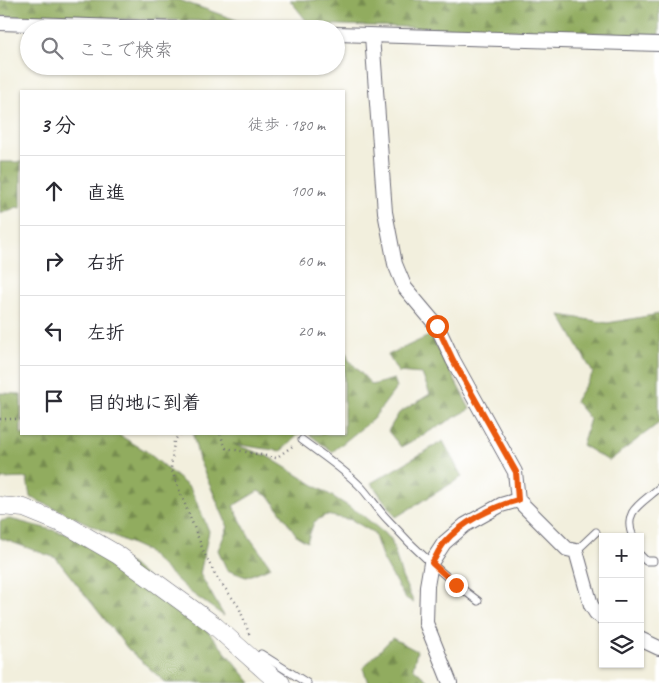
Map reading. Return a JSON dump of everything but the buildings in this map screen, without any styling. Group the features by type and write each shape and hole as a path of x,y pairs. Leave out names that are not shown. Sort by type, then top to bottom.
{"street":[{"path":"0,23 20,24"},
{"path":"345,34 659,44"},
{"path":"372,36 385,212 395,264 405,288 437,326 453,360 516,472 518,500 566,549 576,551 591,605 599,615"},
{"path":"450,683 426,623 426,586 432,563 444,543 465,525 500,505 518,500"},
{"path":"0,506 24,508 68,526 118,554 214,625 281,683"},
{"path":"644,642 659,648"}],"lane":[{"path":"302,440 334,463 361,487 387,520 456,585 478,601"},
{"path":"631,533 628,526 629,517 634,510 659,488"},
{"path":"576,551 596,532"},
{"path":"644,559 646,561 653,561"},
{"path":"261,654 307,683"}],"path":[{"path":"0,419 20,419"},
{"path":"179,435 174,441 171,469 179,491 205,555 216,576 239,607 252,641 261,654"},
{"path":"220,435 226,448 276,458 302,440"}],"green space":[{"path":"0,0 179,0 236,20 161,20 0,16"},
{"path":"290,0 659,0 659,35 345,25 345,20 306,20"},
{"path":"0,162 20,162 20,208 17,207 0,214"},
{"path":"659,314 659,423 609,461 582,445 590,419 575,401 593,373 560,315 608,323"},
{"path":"431,335 470,409 401,447 388,431 399,413 430,394 422,374 398,372 388,355"},
{"path":"345,348 348,359 372,385 394,379 397,387 373,419 332,452 310,435 345,435"},
{"path":"0,393 20,394 20,435 119,435 146,451 190,488 209,531 200,574 224,616 190,592 145,550 30,497 27,478 1,479 0,482"},
{"path":"193,435 298,435 281,451 233,444 267,456 361,514 391,539 402,577 414,603 404,597 383,559 374,533 352,520 326,515 314,522 307,542 297,536 270,497 258,491 233,506 250,538 271,567 246,577 227,570 218,550 228,527 199,460"},
{"path":"443,441 462,477 396,517 371,483"},
{"path":"10,519 64,533 130,563 206,629 251,683 166,683 128,649 56,558 0,538 0,521"},
{"path":"392,638 417,651 413,668 430,683 368,683 363,668"}],"route":[{"path":"437,326 453,360 516,472 518,500 500,505 465,525 444,543 432,563 456,585"}]}
